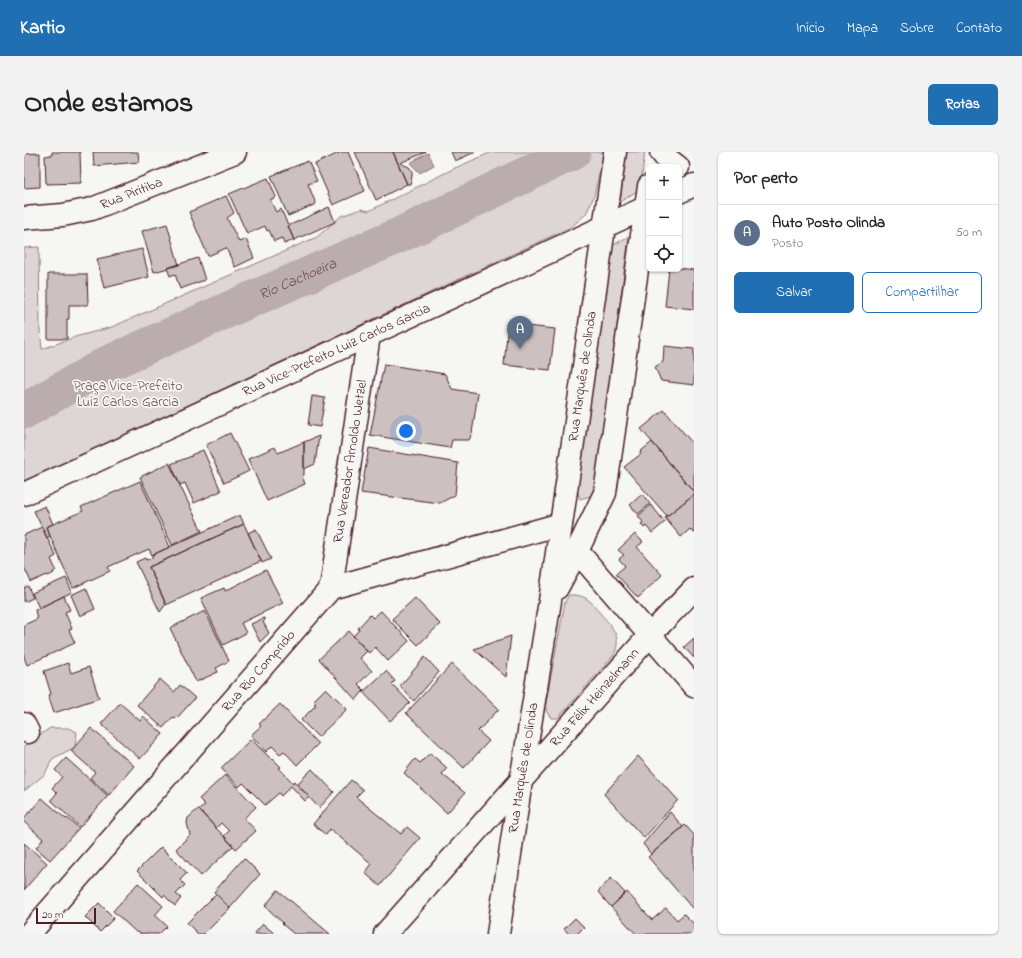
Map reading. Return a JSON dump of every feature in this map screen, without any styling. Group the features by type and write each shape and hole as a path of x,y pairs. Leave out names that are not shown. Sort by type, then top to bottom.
{"main road":[{"name":"Rua Piritiba","path":"24,218 40,218 63,215 92,209 235,152"},
{"path":"652,164 654,152"},
{"path":"661,152 674,164"},
{"name":"Rua Marquês de Olinda","path":"498,934 550,601 614,161"},
{"path":"682,169 694,175"},
{"path":"682,191 694,185"},
{"name":"Rua Vice-Prefeito Luiz Carlos Garcia","path":"24,494 604,226 646,201"},
{"name":"Rua Marquês de Olinda","path":"550,601 605,494 646,214"},
{"name":"Rua Vereador Arnoldo Wetzel","path":"332,588 369,335"},
{"path":"332,588 561,524"},
{"path":"577,551 694,686"},
{"name":"Rua Rio Comprido","path":"29,934 332,588"},
{"name":"Rua Félix Heinzelmann","path":"385,934 650,635 694,589"}],"green space":[{"name":"Praça Vice-Prefeito Luiz Carlos Garcia","path":"492,152 604,152 594,196 586,214 571,227 24,482 24,248 39,247 40,330 42,349 75,337 112,327 317,237 341,216 361,209 369,211 455,168"},
{"path":"627,152 645,152 640,189 620,202"},
{"path":"629,236 594,495 580,499 577,490 612,246"},
{"path":"569,595 583,597 592,603 612,628 617,638 617,644 613,656 558,718 551,718 546,711 546,702 565,602"},
{"path":"50,728 68,728 77,732 75,747 52,759 45,774 24,791 24,746"}],"shaded area":[{"path":"428,153 434,165 420,173 410,163"}],"building":[{"path":"52,152 80,152 81,183 46,184 45,156 52,155"},
{"path":"93,152 138,152 139,162 94,166"},
{"path":"341,152 348,152 365,191 333,205 315,164"},
{"path":"355,152 393,152 407,184 376,200"},
{"path":"393,152 426,152 400,163 409,167 412,171 410,184 407,184"},
{"path":"451,152 475,152 455,161"},
{"path":"40,153 40,187 24,188 24,154"},
{"path":"308,161 317,181 308,184 316,204 288,216 271,176"},
{"path":"268,178 276,197 270,200 276,212 281,209 294,240 284,244 282,238 274,241 269,230 267,231 265,226 247,234 229,194"},
{"path":"226,196 234,213 227,218 239,242 246,239 254,258 235,267 226,248 208,256 189,212"},
{"path":"329,207 335,222 294,240 288,226"},
{"path":"167,224 179,265 154,272 142,231"},
{"path":"142,249 149,277 104,288 97,259"},
{"path":"198,258 205,280 180,289 175,274 170,276 167,268"},
{"path":"682,268 694,270 694,309 665,306 669,272 682,272"},
{"path":"48,274 87,274 88,305 69,305 67,339 48,339"},
{"path":"508,324 555,329 550,370 504,365"},
{"path":"664,346 694,349 694,385 661,381 655,367 663,362"},
{"path":"384,364 445,374 452,389 478,393 472,433 469,440 452,440 450,448 370,435"},
{"path":"312,396 325,398 320,427 308,425"},
{"path":"664,410 694,445 694,492 641,429"},
{"path":"230,433 249,471 224,483 206,445"},
{"path":"319,436 315,464 304,469 304,442"},
{"path":"304,442 304,475 302,476 305,484 267,501 248,459 275,447 278,453"},
{"path":"652,442 694,492 694,494 667,516 624,467 641,454 640,452"},
{"path":"369,448 458,463 455,495 440,503 361,493"},
{"path":"203,450 221,491 194,503 185,483 180,485 171,464"},
{"path":"169,463 202,531 172,545 140,477"},
{"path":"140,481 170,547 152,555 149,549 108,567 110,571 73,588 46,527 83,511 81,507"},
{"path":"642,494 650,504 638,514 630,505"},
{"path":"694,494 694,534 690,529 681,537 665,518"},
{"path":"651,505 665,522 652,533 646,526 644,528 641,524 643,522 638,516"},
{"path":"45,506 53,524 46,527 50,536 47,538 34,511"},
{"path":"240,515 244,524 149,567 166,604 160,612 136,562 145,558 146,560 152,558 152,555"},
{"path":"244,524 261,561 166,605 149,567"},
{"path":"42,527 56,556 51,559 56,570 48,576 47,575 31,582 24,567 24,535"},
{"path":"256,529 271,559 262,563 248,533"},
{"path":"635,534 643,542 637,547 662,575 638,598 616,574 625,566 619,559 624,555 618,550"},
{"path":"266,570 283,603 241,623 246,633 223,645 201,598 224,588 225,591"},
{"path":"66,578 72,592 39,608 32,593"},
{"path":"28,586 33,598 24,602 24,588"},
{"path":"86,588 95,609 80,616 71,595"},
{"path":"64,596 70,610 65,612 72,629 69,630 75,643 27,665 24,657 24,625 37,619 35,610"},
{"path":"415,598 440,624 418,645 392,619"},
{"path":"205,611 229,661 216,668 218,672 196,682 170,628"},
{"path":"381,611 409,641 388,661 375,647 369,653 353,636 370,615 373,618"},
{"path":"264,618 265,620 263,622 269,633 260,642 251,624"},
{"path":"349,631 367,651 360,658 372,671 358,684 364,690 356,700 319,659"},
{"path":"511,636 506,677 474,649"},
{"path":"694,638 694,658 684,647"},
{"path":"425,657 439,672 414,701 400,686"},
{"path":"68,663 71,673 89,667 99,698 54,713 48,695 51,694 44,671"},
{"path":"452,664 499,709 478,731 489,741 464,768 406,713"},
{"path":"386,671 395,681 392,684 410,703 390,721 363,692"},
{"path":"160,679 174,692 180,685 195,698 176,719 174,717 172,718 163,728 137,705"},
{"path":"326,688 347,709 318,737 301,720 316,705 314,704 316,702 314,700"},
{"path":"120,703 140,721 143,716 163,734 140,759 101,724"},
{"path":"280,704 318,744 297,765 284,751 280,754 272,746 266,752 251,735 261,726 259,724"},
{"path":"91,728 134,766 109,795 90,778 95,772 71,751"},
{"path":"251,739 281,767 279,768 293,783 294,781 309,797 305,801 291,786 281,796 279,793 265,805 243,783 239,787 221,768"},
{"path":"430,753 447,768 442,774 465,793 447,813 404,773 415,759 420,763"},
{"path":"638,756 678,800 644,838 604,794"},
{"path":"66,758 108,796 80,827 51,800 57,793 52,788 62,777 55,770"},
{"path":"312,769 334,792 319,808 297,784"},
{"path":"225,775 256,807 244,818 256,831 236,849 224,836 229,831 221,823 216,828 199,810 205,805 199,799"},
{"path":"351,780 363,790 356,797 401,834 407,827 420,838 380,886 365,873 372,864 330,829 326,835 313,824"},
{"path":"42,798 79,828 50,860 36,848 43,839 24,822 24,818"},
{"path":"198,809 233,846 201,876 176,849 190,835 187,823 188,818"},
{"path":"670,812 683,827 651,854 643,844"},
{"path":"685,825 694,835 694,906 692,908 648,857"},
{"path":"24,843 47,863 24,890"},
{"path":"161,847 187,873 180,880 185,885 176,894 181,898 175,906 164,895 163,897 137,871"},
{"path":"244,858 260,874 230,908 214,892"},
{"path":"611,878 625,893 611,907 598,892"},
{"path":"138,883 163,906 155,915 167,926 159,934 137,933 113,911"},
{"path":"278,890 330,934 294,934 282,924 283,923 265,906"},
{"path":"627,892 652,920 666,908 677,920 684,914 694,924 694,934 636,934 611,907"},
{"path":"216,894 230,908 204,934 198,934 187,923"},
{"path":"99,903 114,918 100,932 85,917"},
{"path":"575,918 584,927 577,934 569,934 564,929"},
{"path":"263,924 275,934 254,934"}],"waterway":[{"name":"Rio Cachoeira","path":"24,411 107,364 400,235 573,152"}],"place":[{"name":"Auto Posto Olinda","path":"520,349"}]}
